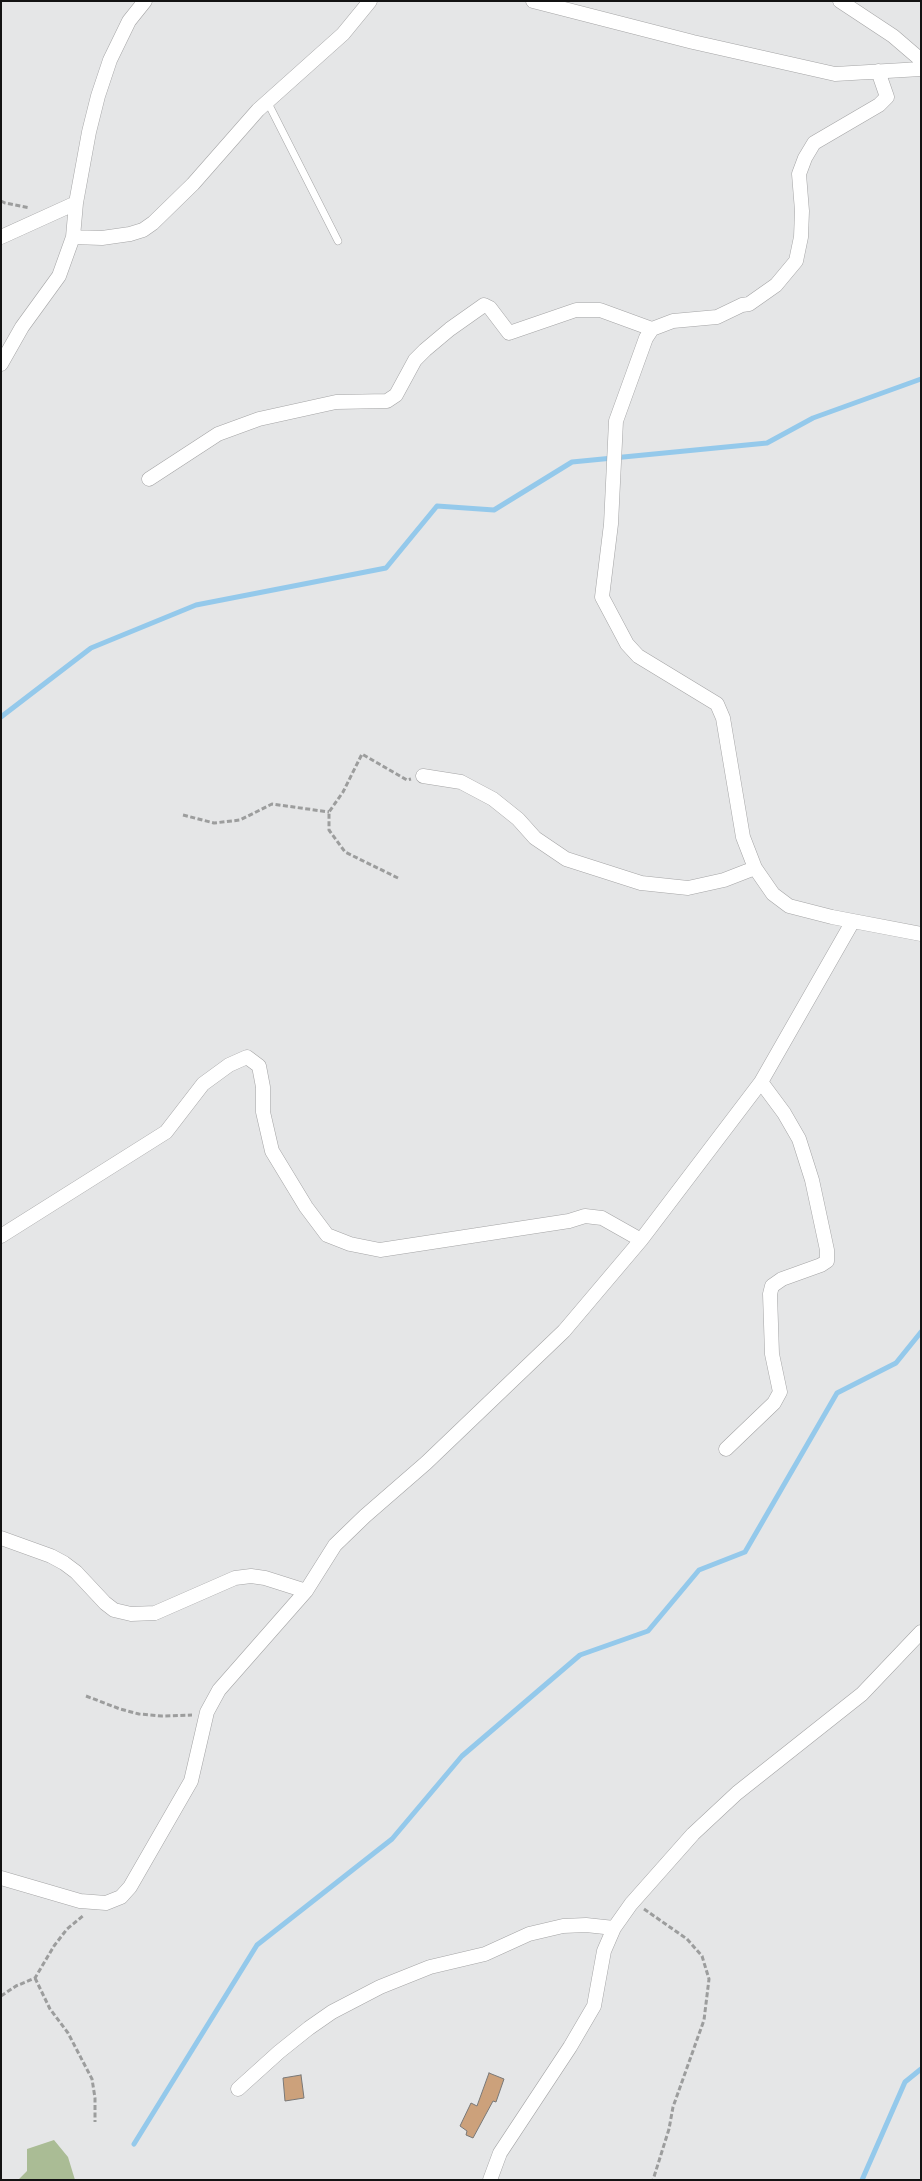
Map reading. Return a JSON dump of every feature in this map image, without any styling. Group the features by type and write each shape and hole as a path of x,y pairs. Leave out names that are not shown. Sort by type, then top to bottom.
{"street":[{"path":"1,364 22,327 59,276 73,237 76,203 88,132 107,69 129,21 145,1"},
{"path":"73,237 102,238 130,234 143,230 152,223 193,184 267,101 343,34 370,1"},
{"path":"533,1 693,42 835,74 921,69"},
{"path":"840,1 893,36 921,60"},
{"path":"150,479 218,434 259,418 336,402 387,401 396,395 415,360 424,350 484,305 490,308 509,332 576,310 600,310 652,329 673,321 717,317 742,305 749,304 776,285 796,261 801,237 802,211 798,174 805,158 814,143 879,105 886,97 878,71"},
{"path":"1,237 76,203"},
{"path":"652,329 643,346 616,422 611,524 602,597 626,644 638,656 717,704 723,718 744,836 755,868 773,894 789,906 853,922 921,934"},
{"path":"423,776 461,782 493,799 518,819 535,838 566,859 641,883 688,888 724,880 755,868"},
{"path":"1,1878 80,1901 106,1903 121,1896 144,1864 191,1781 207,1713 218,1690 306,1591 335,1545 364,1516 426,1463 564,1332 641,1240 761,1082 853,922"},
{"path":"1,1236 166,1132 203,1084 229,1064 247,1057 259,1066 263,1087 262,1112 272,1151 306,1207 327,1234 350,1244 380,1250 560,1222 585,1216 602,1218 641,1240"},
{"path":"726,1449 774,1403 780,1392 772,1354 772,1286 782,1279 805,1272 827,1261 827,1250 812,1180 799,1139 784,1113 761,1082"},
{"path":"1,1538 51,1556 64,1563 76,1572 114,1610 131,1614 155,1613 235,1578 251,1576 265,1578 306,1591"},
{"path":"490,2180 500,2152 570,2047 594,2006 604,1951 614,1928 633,1903 693,1834 737,1793 862,1694 921,1632"},
{"path":"238,2089 309,2028 332,2012 380,1987 430,1967 486,1954 529,1934 563,1926 586,1925 614,1928"}],"lane":[{"path":"267,101 338,241"}],"path":[{"path":"1,201 35,210 46,217"},
{"path":"398,878 345,852 329,830 329,812 343,792 362,754 407,780 423,776"},
{"path":"183,815 214,823 240,820 272,804 329,812"},
{"path":"86,1696 120,1710 139,1714 162,1716 207,1713"},
{"path":"1,1996 16,1986 35,1978 54,1946 67,1929 89,1910 94,1902"},
{"path":"633,1903 687,1939 702,1956 709,1979 704,2020 673,2107 669,2129 654,2169 653,2180"},
{"path":"35,1978 50,2009 68,2032 92,2078 95,2098 95,2122"}],"green space":[{"path":"54,2140 68,2157 75,2180 18,2180 27,2171 27,2149"}],"building":[{"path":"489,2073 504,2079 496,2102 493,2101 473,2138 466,2135 467,2131 460,2126 471,2103 477,2106"},
{"path":"301,2075 304,2098 285,2101 283,2078"}],"waterway":[{"path":"1,717 91,648 196,605 386,568 437,506 494,510 572,462 767,443 813,418 921,379"},
{"path":"134,2144 257,1945 392,1839 462,1756 580,1655 648,1631 699,1570 745,1552 837,1393 896,1363 921,1332"},
{"path":"862,2180 905,2082 921,2069"}]}
